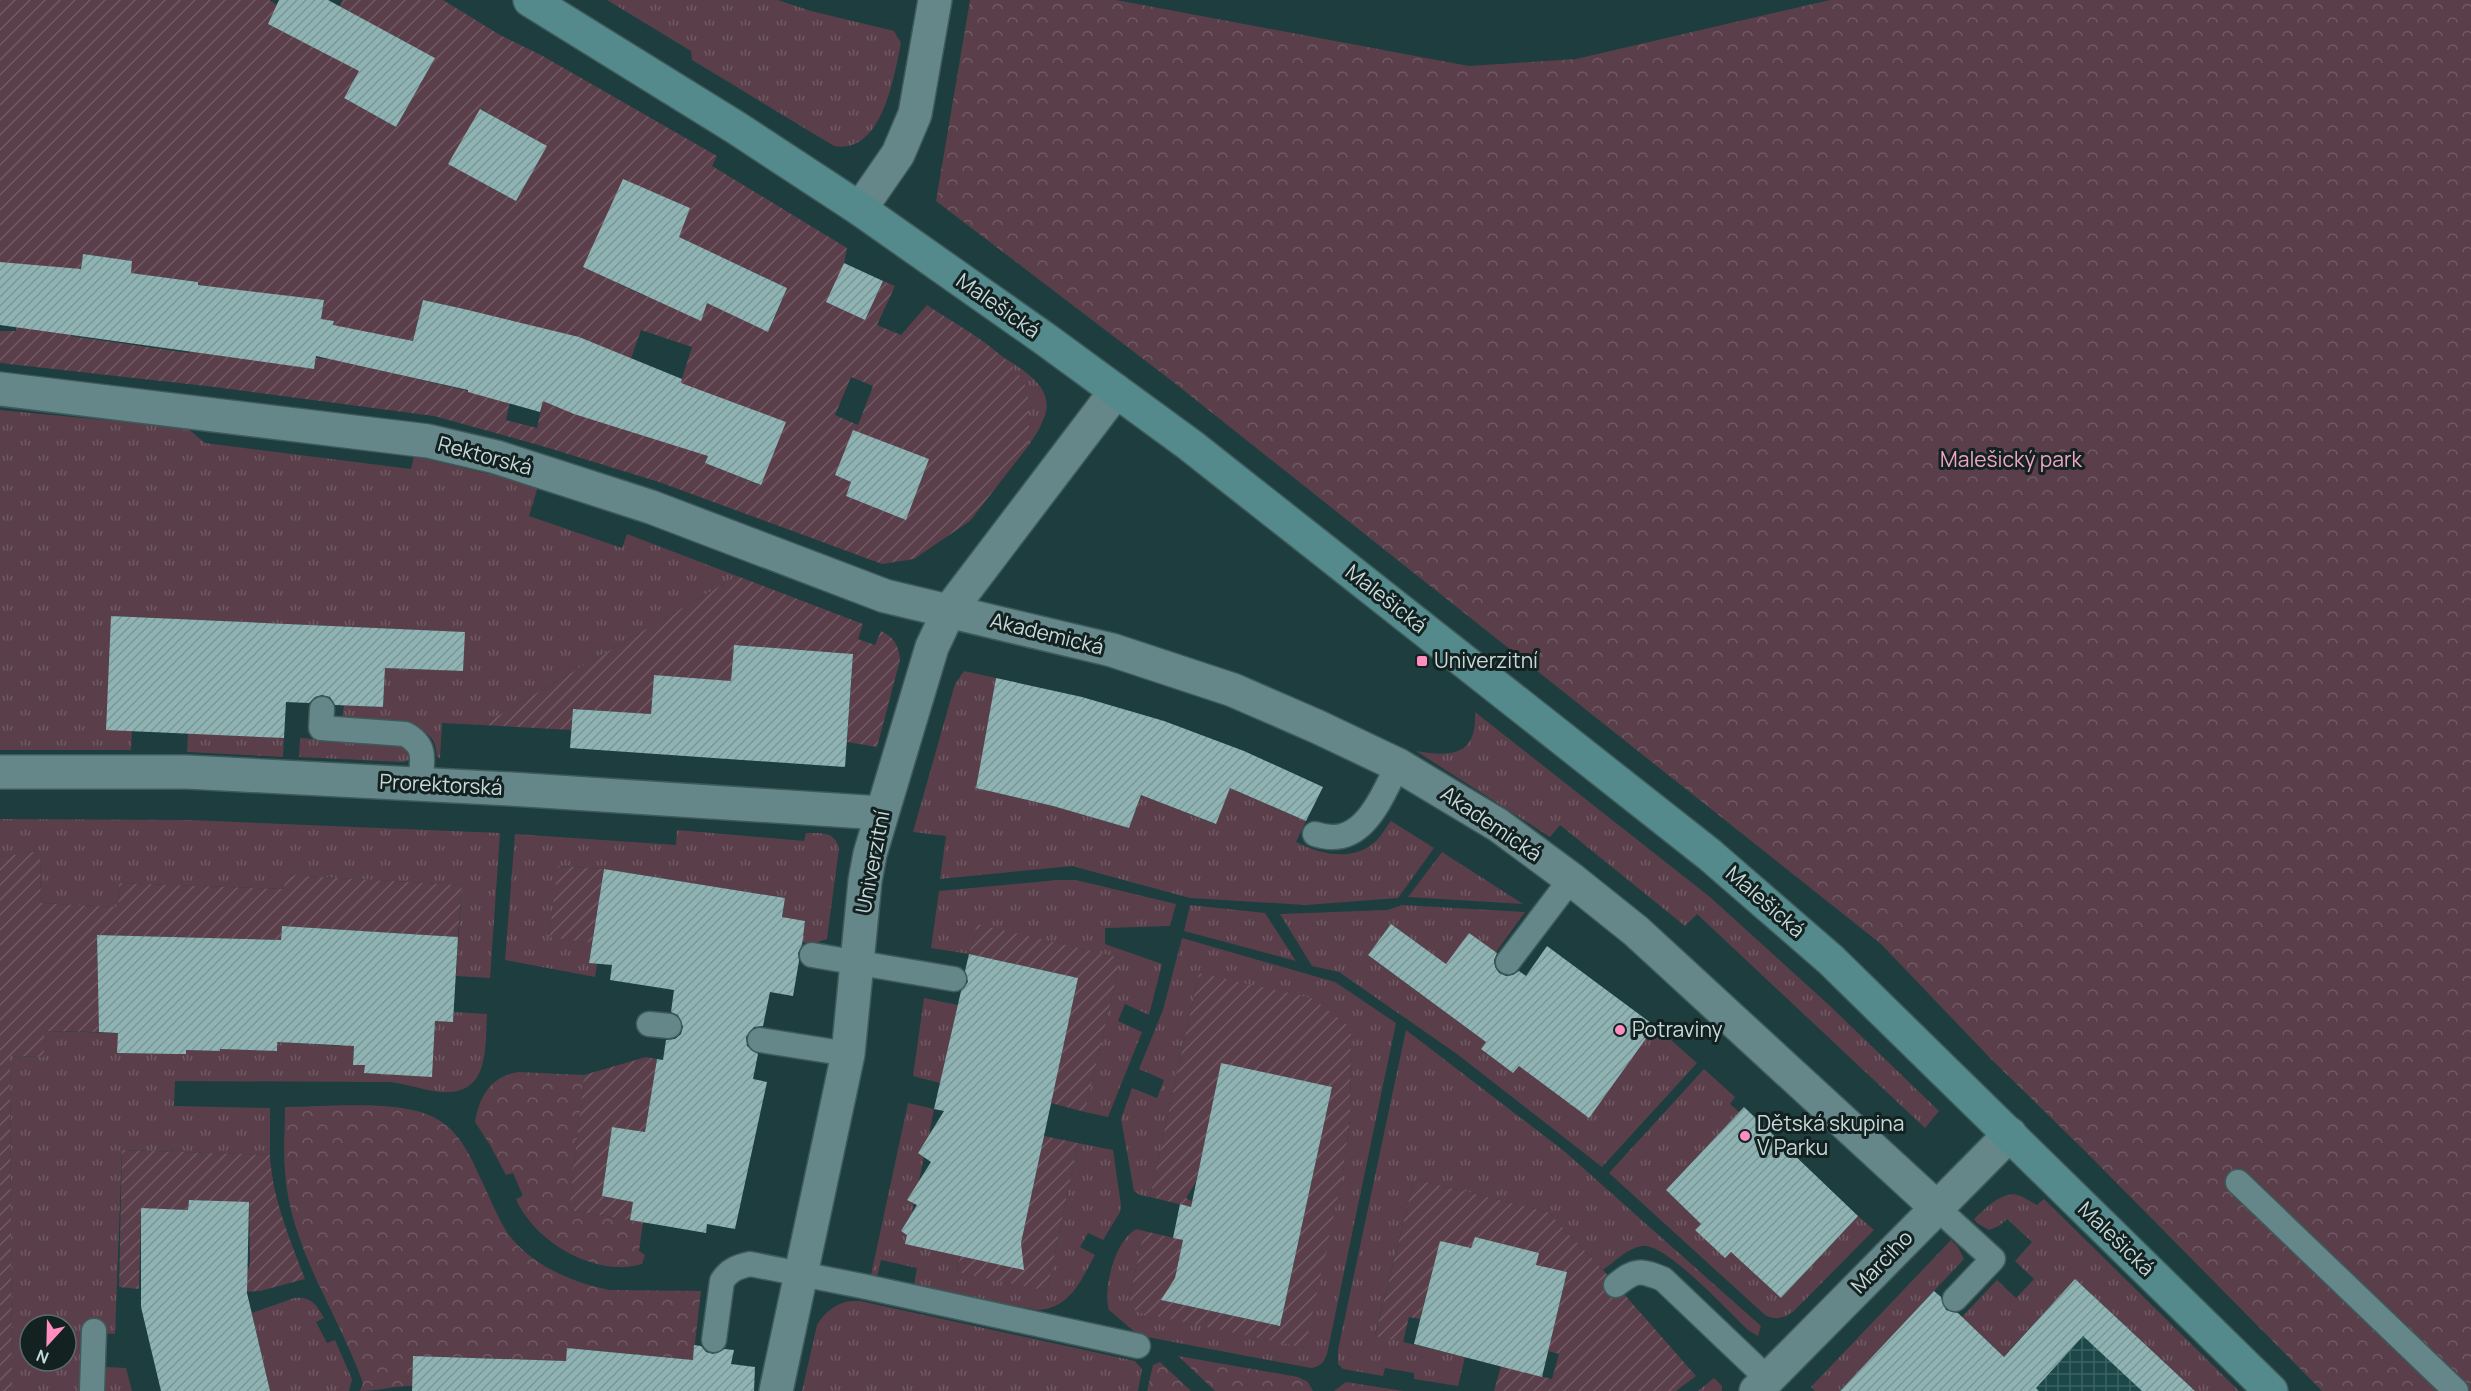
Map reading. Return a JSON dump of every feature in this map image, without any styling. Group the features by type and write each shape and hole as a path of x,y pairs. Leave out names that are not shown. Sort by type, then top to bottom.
{"street":[{"name":"Malešická","path":"530,0 735,127 860,209 1116,391 1190,445 1710,855 1831,960 2271,1391"},
{"path":"860,209 898,154 915,114 935,0"},
{"name":"Rektorská","path":"0,389 428,441 496,457 651,507 885,596 949,611"},
{"name":"Univerzitní","path":"776,1391 848,1054 865,881 881,813 932,647 949,611 1116,391"},
{"name":"Akademická","path":"949,611 1112,650 1233,690 1309,722 1398,765 1498,825 1636,931 1936,1207"},
{"name":"Prorektorská","path":"0,772 187,772 881,813"},
{"name":"Marciho","path":"1762,1385 2010,1134"}],"lane":[{"path":"322,709 321,728 405,734 416,741 422,751 420,784"},
{"path":"1315,834 1328,838 1340,838 1358,829 1377,804 1398,765"},
{"path":"1508,962 1571,879"},
{"path":"812,955 954,980"},
{"path":"760,1040 848,1054"},
{"path":"2238,1182 2456,1391"},
{"path":"1936,1207 1993,1259 1955,1299"},
{"path":"714,1340 722,1281 738,1266 750,1264 1138,1346"},
{"path":"1616,1285 1627,1276 1643,1271 1663,1279 1762,1385"},
{"path":"92,1391 94,1331"}],"shaded area":[{"path":"2075,1279 2194,1391 1972,1391"}],"green space":[{"path":"0,0 269,0 277,5 268,24 317,49 343,0 443,0 500,35 541,55 717,156 712,166 847,248 844,263 827,302 865,320 883,281 895,286 877,325 901,335 927,305 983,341 1010,364 1026,388 1029,409 1029,445 970,521 914,559 882,564 659,482 434,416 215,387 0,363 0,331 16,331 24,265 0,262","holes":["383,30 435,58 396,127 344,98","481,109 527,135 513,163 531,174 516,201 449,164","655,193 690,208 686,211 647,297 615,282","710,252 787,288 768,332","83,254 132,261 131,273 198,282 189,353 71,336","423,300 464,309 548,378 537,428 506,420 510,401 380,370 413,341","324,301 321,319 334,321 327,359 316,358 314,369 250,359","641,330 692,347 662,441 628,367","851,377 873,386 858,425 835,415","729,401 785,422 760,485 705,463","853,431 929,459 906,519 846,496 851,482 835,475"]},
{"path":"607,0 778,0 811,11 894,31 901,43 883,111 864,138 850,146 834,146 692,60 691,51"},
{"name":"Malešický park","path":"970,0 1116,0 1469,66 1576,59 1830,0 2471,0 2471,1391 2322,1391 1992,1060 1881,944 1172,381 936,201"},
{"path":"997,353 1034,380 1046,398 1047,408 1043,420 1029,445 1026,390"},
{"path":"0,410 187,428 205,443 411,469 414,456 538,486 529,516 622,548 627,534 737,576 482,725 442,723 440,758 437,757 433,741 425,732 415,727 391,722 342,720 344,705 383,707 385,668 463,671 464,632 112,616 106,729 132,731 131,750 0,750"},
{"path":"737,576 863,624 858,639 875,645 881,631 892,639 897,646 900,660 877,747 847,742 853,654 734,645 731,681 654,675 651,714 573,709 571,730 482,725"},
{"path":"964,671 996,678 976,788 1053,806 1129,828 1141,795 1215,824 1230,788 1306,821 1296,842 1316,850 1337,854 1357,852 1376,841 1391,821 1434,848 1398,898 1306,905 1190,898 1072,866 940,879 946,836 913,832 955,684"},
{"path":"1475,712 1710,897 1829,1005 1939,1111 1925,1128 1697,914 1685,926 1560,825 1550,837 1416,751 1441,754 1460,750 1472,738"},
{"path":"188,733 284,738 283,757 187,752"},
{"path":"300,738 397,744 404,746 410,755 409,760 403,762 299,757"},
{"path":"0,819 190,820 500,833 490,978 456,976 462,885 286,875 285,889 119,883 118,907 41,903 40,851 0,857"},
{"path":"677,830 804,841 806,833 822,833 834,838 839,848 827,939 812,944 802,942 805,921 782,917 785,898 604,869 559,866 549,936 592,943 589,962 597,964 595,977 505,960 515,834 676,845"},
{"path":"40,851 41,903 118,907 119,883 284,889 286,875 462,885 458,937 282,926 281,940 97,935 99,1032 44,1031 44,1057 10,1056 12,1391 0,1391 0,857"},
{"path":"1442,852 1523,904 1408,897"},
{"path":"558,866 604,869 592,943 549,937"},
{"path":"1076,880 1176,904 1170,926 1105,928 1105,944 1162,964 1149,1015 1125,1004 1118,1021 1142,1032 1108,1117 1085,1112 1121,958 977,925 969,954 931,948 939,891"},
{"path":"1190,905 1265,913 1296,961 1184,931"},
{"path":"1402,905 1525,912 1496,952 1446,964 1391,924 1368,955 1486,1042 1481,1049 1513,1073 1519,1066 1588,1117 1655,1026 1697,1063 1602,1167 1457,1054 1339,972 1312,966 1280,914 1388,910"},
{"path":"977,924 1121,958 1085,1112 1051,1103 1078,978 969,954"},
{"path":"1182,938 1335,982 1396,1023 1327,1354 1317,1367 1311,1368 1147,1337 1136,1333 1109,1310 1107,1290 1112,1265 1123,1242 1137,1229 1144,1231 1130,1296 1304,1348 1343,1172 1350,1119 1351,1028 1199,973 1150,1197 1134,1191 1121,1119 1132,1088 1157,1098 1164,1080 1139,1069 1163,1010"},
{"path":"1199,973 1312,998 1351,1028 1350,1119 1343,1172 1305,1348 1137,1312 1130,1305 1144,1231 1183,1240 1170,1302 1280,1326 1332,1087 1221,1064 1196,1182 1186,1198 1192,1201 1191,1207 1150,1197"},
{"path":"924,998 958,1005 940,1083 913,1076"},
{"path":"454,1012 487,1014 482,1068 468,1086 456,1091 440,1092 390,1082 175,1081 174,1106 270,1108 270,1155 122,1150 115,1334 83,1332 81,1391 12,1391 10,1056 44,1057 43,1031 118,1033 118,1053 186,1054 186,1050 220,1051 220,1049 277,1051 277,1042 341,1046 342,1042 354,1042 353,1065 365,1065 365,1073 432,1076 435,1021 453,1022"},
{"path":"1406,1030 1564,1151 1761,1326 1758,1336 1748,1330 1681,1266 1652,1248 1642,1246 1632,1249 1603,1270 1548,1212 1422,1181 1413,1184 1375,1335 1465,1357 1458,1386 1414,1379 1414,1373 1385,1368 1383,1376 1343,1369 1338,1364 1338,1350"},
{"path":"646,1057 657,1059 645,1132 612,1127 602,1196 633,1202 630,1220 569,1210 584,1075"},
{"path":"1704,1069 1735,1097 1730,1104 1739,1112 1666,1190 1701,1224 1696,1230 1725,1258 1731,1252 1781,1298 1858,1216 1874,1230 1795,1310 1784,1317 1773,1318 1765,1315 1609,1173"},
{"path":"519,1072 584,1075 569,1210 643,1222 639,1251 645,1255 642,1264 624,1267 605,1266 587,1261 568,1253 552,1242 525,1215 516,1199 523,1196 513,1173 506,1175 475,1122 480,1103 488,1088 501,1078"},
{"path":"908,1103 934,1109 929,1135 918,1153 924,1157 912,1213 901,1231 960,1256 957,1271 1047,1291 1078,1143 1113,1150 1120,1212 1103,1240 1088,1233 1080,1247 1095,1255 1079,1283 1066,1299 1048,1308 1037,1310 914,1285 917,1268 881,1260 877,1277 871,1275"},
{"path":"383,1106 403,1108 435,1118 456,1135 467,1151 505,1229 525,1252 537,1261 566,1277 610,1290 701,1291 693,1360 568,1348 566,1361 413,1356 412,1386 360,1391 363,1383 353,1357 316,1280 296,1227 285,1172 285,1107"},
{"path":"1044,1136 1078,1143 1047,1291 957,1272 960,1256 1021,1243"},
{"path":"122,1150 270,1155 278,1203 305,1279 260,1291 239,1292 240,1268 248,1269 250,1265 249,1203 189,1200 188,1210 141,1209 139,1289 119,1287"},
{"path":"1422,1181 1548,1212 1603,1270 1696,1376 1676,1391 1494,1391 1501,1366 1552,1379 1559,1354 1548,1351 1567,1273 1536,1265 1538,1253 1475,1237 1471,1248 1440,1242 1420,1319 1409,1317 1403,1342 1375,1336 1413,1184"},
{"path":"2013,1194 2037,1205 2044,1199 2239,1391 2195,1391 2075,1279 1972,1391 1950,1391 1993,1346 1962,1317 1997,1280 2016,1298 2034,1279 2015,1261 2032,1242 2007,1219 1999,1226 1989,1230 1974,1219 1996,1200"},
{"path":"1951,1240 1958,1247 1964,1259 1839,1391 1815,1391 1811,1387"},
{"path":"294,1298 309,1300 324,1318 316,1322 327,1343 335,1340 352,1379 349,1391 270,1391 252,1313"},
{"path":"851,1301 860,1301 1135,1361 1142,1369 1138,1391 802,1391 817,1325 831,1309"},
{"path":"1178,1356 1298,1377 1308,1382 1313,1391 1215,1391"},
{"path":"1160,1362 1191,1391 1147,1391 1153,1365"},
{"path":"105,1367 126,1368 132,1391 104,1391"},
{"path":"1714,1378 1722,1386 1722,1391 1698,1391"},
{"path":"1346,1382 1403,1391 1334,1391"}],"building":[{"path":"279,0 328,0 435,58 396,127 344,98 359,71 268,24"},
{"path":"480,109 547,146 516,201 448,164"},
{"path":"623,179 690,208 679,237 787,288 768,332 707,303 701,321 583,267"},
{"path":"83,254 132,261 131,273 198,282 198,285 324,300 321,319 334,321 333,325 413,341 423,300 464,309 579,337 682,379 681,383 786,422 761,485 705,463 708,456 574,414 543,401 540,412 468,392 468,390 316,356 314,369 0,325 0,262 81,269"},
{"path":"844,263 883,281 865,320 826,302"},
{"path":"853,430 929,459 906,520 846,496 851,482 835,475"},
{"path":"111,616 465,632 463,671 385,668 383,707 335,705 330,697 322,695 315,697 309,703 286,702 284,738 106,730"},
{"path":"734,645 853,654 845,767 570,748 573,709 651,714 654,675 731,681"},
{"path":"996,678 1082,697 1164,721 1244,751 1323,787 1306,821 1230,788 1216,824 1141,795 1129,828 1053,806 976,788"},
{"path":"604,869 785,898 782,917 805,921 802,945 798,953 799,961 793,996 770,992 763,1026 754,1027 746,1037 747,1046 758,1054 753,1079 767,1082 735,1229 707,1224 706,1233 630,1220 633,1202 602,1196 612,1127 645,1132 657,1059 663,1060 666,1040 675,1039 681,1034 683,1027 678,1015 671,1012 674,990 610,980 612,965 589,963"},
{"path":"1391,924 1446,964 1469,933 1497,953 1494,960 1495,967 1499,973 1506,976 1519,971 1526,976 1547,946 1655,1026 1589,1118 1519,1066 1513,1073 1481,1049 1486,1042 1368,955"},
{"path":"282,926 458,937 453,1022 435,1021 432,1077 364,1073 365,1065 353,1065 354,1046 277,1042 277,1051 220,1049 220,1051 186,1050 186,1054 117,1053 118,1033 99,1032 97,935 281,940"},
{"path":"969,954 1078,978 1021,1243 1024,1270 905,1244 907,1235 901,1231 917,1205 907,1200 931,1162 918,1153 944,1111 934,1109 961,991 968,982 965,971"},
{"path":"1221,1063 1332,1087 1280,1326 1161,1300 1175,1278 1183,1240 1173,1238 1180,1204 1191,1207"},
{"path":"1744,1107 1858,1216 1781,1298 1731,1252 1725,1258 1695,1230 1701,1224 1666,1190"},
{"path":"189,1200 249,1202 247,1293 270,1391 161,1391 141,1307 141,1208 188,1210"},
{"path":"1475,1237 1539,1253 1536,1265 1567,1272 1542,1377 1414,1344 1440,1241 1471,1248"},
{"path":"2075,1279 2195,1391 2142,1391 2083,1336 2036,1388 2039,1391 1840,1391 1934,1291 1941,1297 1946,1310 1958,1313 2004,1357"},
{"path":"694,1345 701,1346 706,1352 713,1354 725,1349 734,1350 731,1364 755,1367 754,1391 412,1391 413,1356 566,1361 567,1348 693,1360"}],"place":[{"name":"Univerzitní","path":"1422,661"},
{"name":"Potraviny","path":"1620,1030"},
{"name":"Dětská skupina V Parku","path":"1745,1136"}]}
